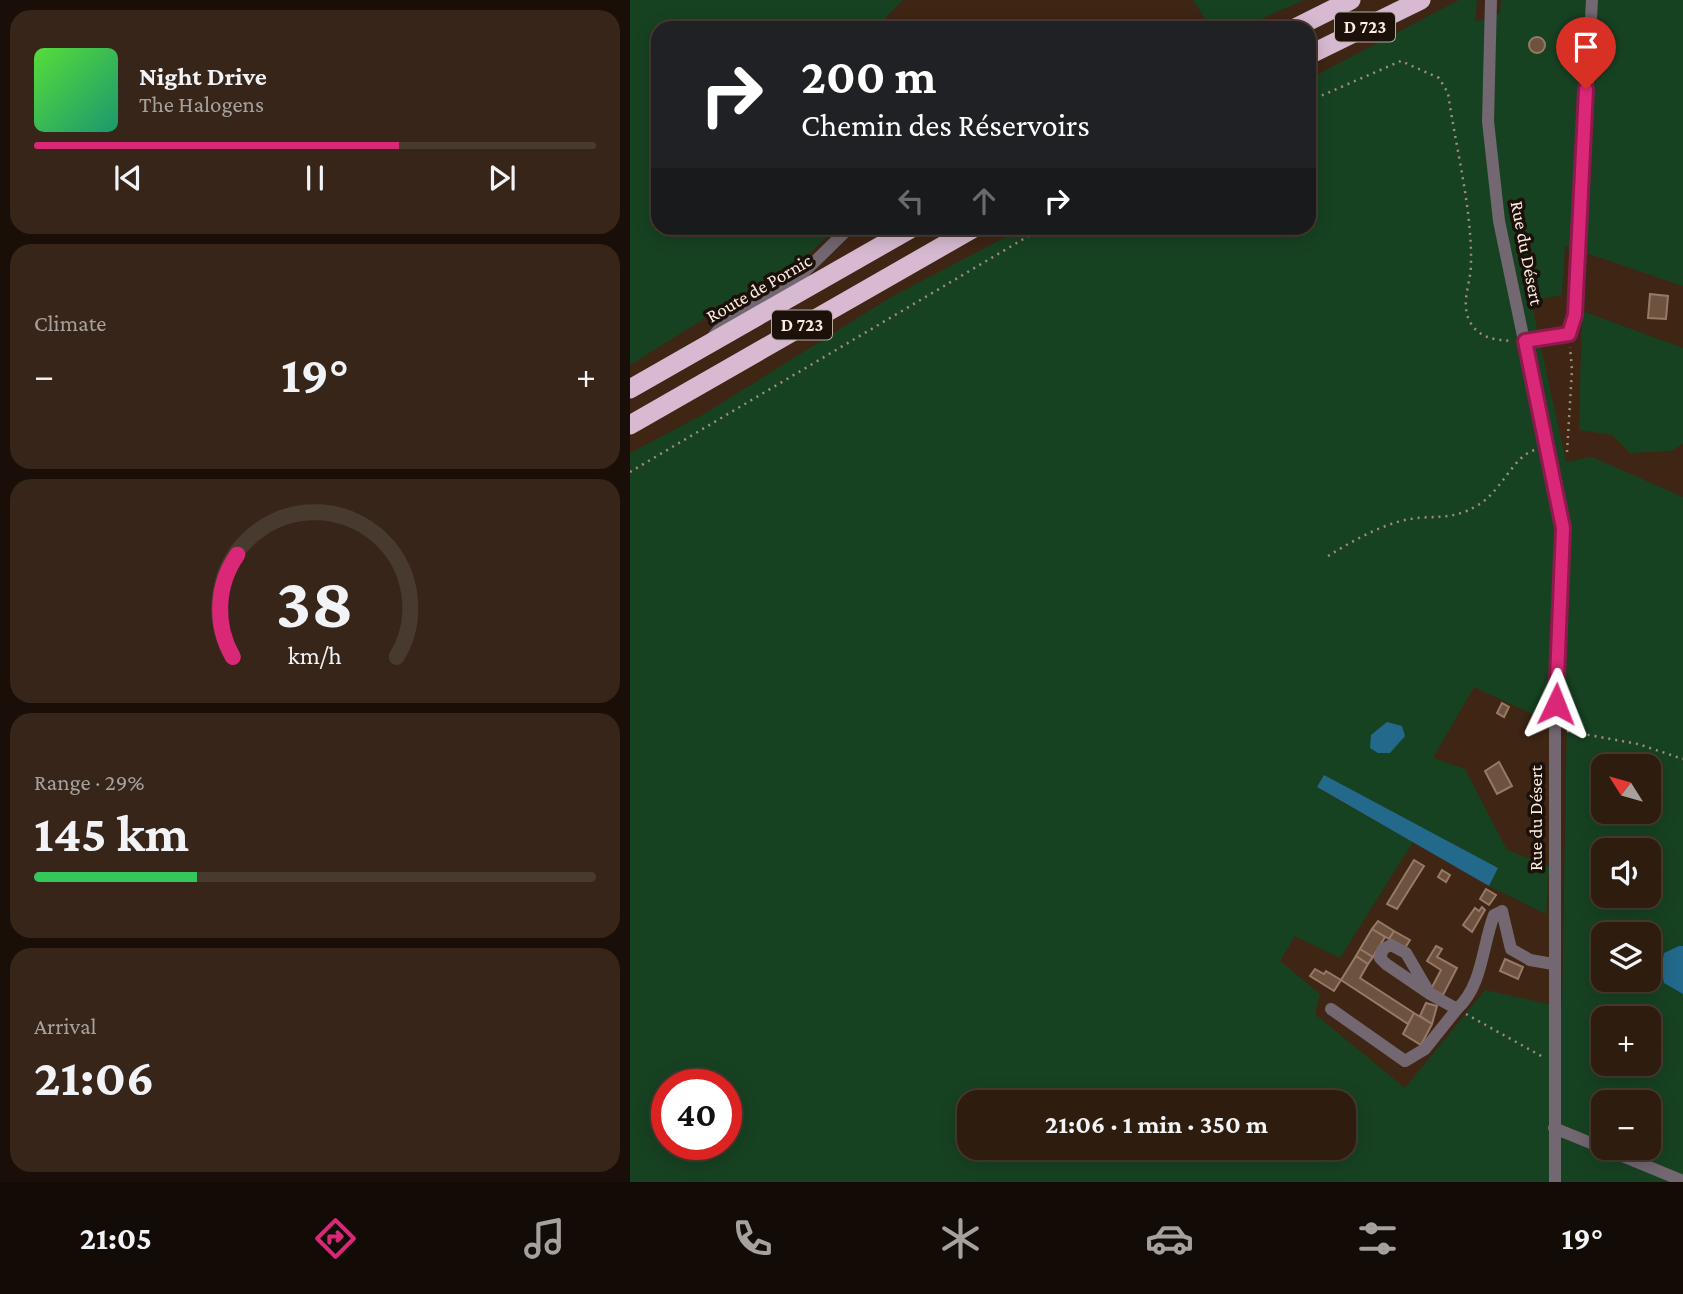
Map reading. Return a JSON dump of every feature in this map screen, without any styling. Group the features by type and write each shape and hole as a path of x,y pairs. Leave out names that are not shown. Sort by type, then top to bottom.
{"highway":[{"name":"D 723","path":"1309,21 1351,0"},
{"name":"D 723","path":"1316,52 1420,0"},
{"name":"Route de Pornic","path":"630,390 900,235"},
{"name":"D 723","path":"630,425 962,235"}],"street":[{"name":"Rue du Désert","path":"1491,0 1489,134 1499,220 1563,528 1555,730 1555,1182"},
{"path":"1525,341 1569,334 1576,304 1592,0"},
{"path":"708,344 724,323 792,284 842,235"},
{"path":"1331,1009 1405,1061 1425,1049 1463,1004 1483,964 1487,932 1494,915 1502,912 1511,949 1530,960 1553,964"},
{"path":"1430,994 1457,1009"},
{"path":"1554,1128 1591,1143"},
{"path":"1632,1160 1683,1181"}],"path":[{"path":"1316,98 1401,61 1439,78 1448,93 1470,234 1472,266 1465,305 1469,321 1486,337 1525,341"},
{"path":"630,472 1030,235"},
{"path":"1567,452 1572,370 1569,334"},
{"path":"1328,556 1359,537 1399,522 1428,516 1449,519 1464,513 1500,488 1519,458 1530,451 1548,447"},
{"path":"1555,730 1638,744 1683,759"},
{"path":"1457,1009 1554,1063"}],"green space":[{"path":"630,0 903,0 882,21 651,21 651,235 829,235 810,253 630,365"},
{"path":"1193,0 1304,0 1257,21 1206,21"},
{"path":"1459,0 1477,0 1475,22 1500,13 1501,0 1683,0 1683,286 1565,246 1562,295 1531,301 1566,462 1592,457 1683,497 1683,1182 630,1182 630,453 704,414 891,297 1010,235 1316,235 1316,75","holes":["1474,687 1543,719 1567,715 1562,1007 1485,990 1405,1088 1315,1014 1320,994 1280,961 1295,936 1340,958 1413,842 1317,788 1498,868 1489,886 1546,914 1549,866 1507,850 1465,769 1433,758"]},
{"path":"1582,311 1683,348 1683,444 1671,451 1630,453 1612,435 1579,430"}],"water":[{"path":"1387,722 1402,726 1405,736 1390,753 1378,753 1370,748 1371,735"},
{"path":"1324,775 1498,868 1489,886 1317,787"},
{"path":"1683,946 1683,994 1664,983 1661,968 1664,953"}],"building":[{"path":"1534,37 1540,37 1545,45 1543,51 1534,53 1529,48 1529,42"},
{"path":"1650,294 1668,296 1666,319 1648,318"},
{"path":"1502,703 1509,707 1504,717 1497,713"},
{"path":"1499,762 1512,786 1497,794 1485,771"},
{"path":"1414,860 1424,866 1397,909 1387,904"},
{"path":"1442,870 1450,875 1446,882 1438,877"},
{"path":"1486,889 1496,895 1489,905 1480,899"},
{"path":"1482,907 1485,910 1472,932 1463,925 1475,908 1479,911"},
{"path":"1378,921 1394,931 1389,939 1372,929"},
{"path":"1372,929 1385,937 1373,957 1360,949"},
{"path":"1394,931 1410,940 1405,948 1389,939"},
{"path":"1436,946 1442,949 1437,957 1457,968 1443,995 1431,989 1441,970 1427,961"},
{"path":"1360,949 1373,957 1368,964 1356,956"},
{"path":"1356,956 1368,964 1360,978 1414,1013 1408,1024 1341,980"},
{"path":"1505,959 1523,967 1518,979 1500,971"},
{"path":"1315,969 1324,974 1326,971 1341,980 1334,991 1310,976"},
{"path":"1426,1003 1437,1006 1432,1024 1420,1016"},
{"path":"1414,1013 1432,1024 1421,1045 1403,1034"}],"route":[{"path":"1556,704 1562,513 1525,341 1569,334 1575,315 1586,89"}]}
